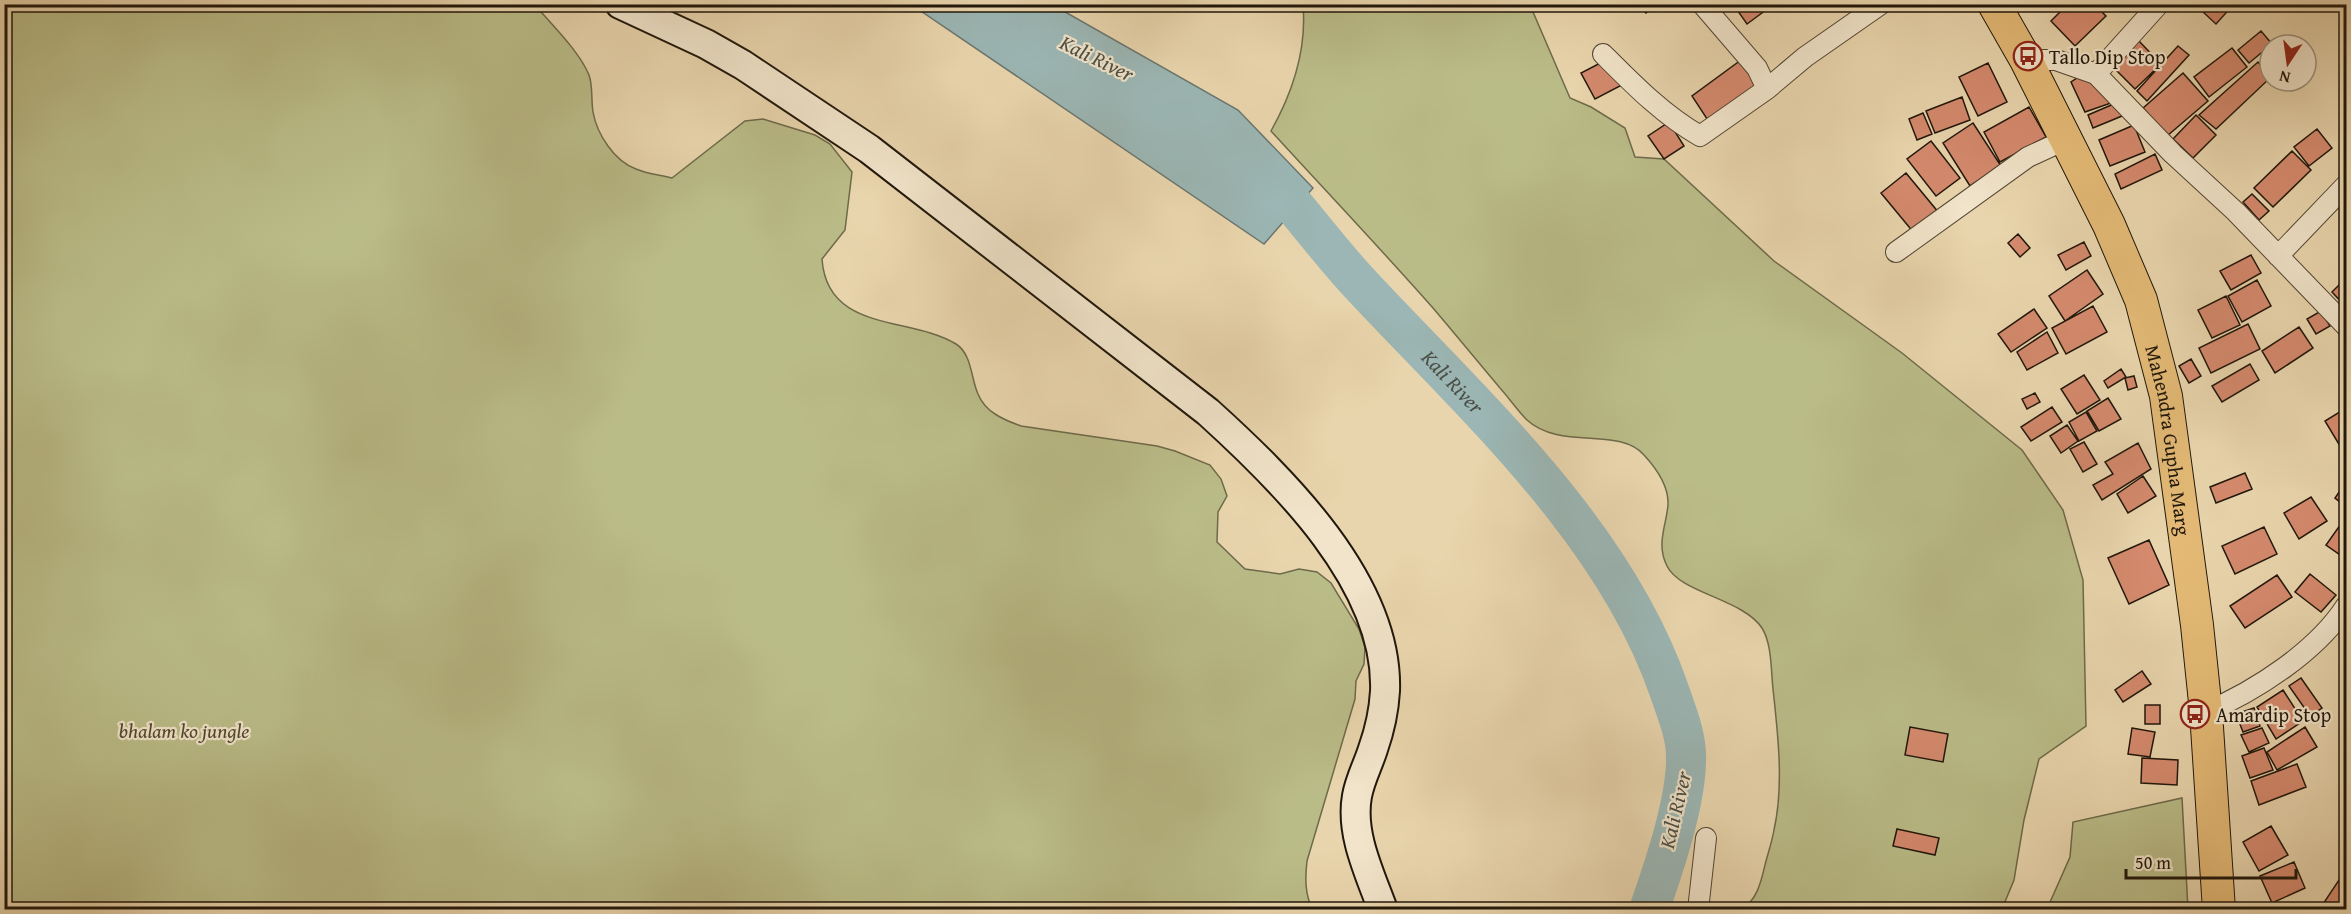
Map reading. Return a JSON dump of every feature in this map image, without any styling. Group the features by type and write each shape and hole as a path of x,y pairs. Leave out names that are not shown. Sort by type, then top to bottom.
{"main road":[{"path":"620,4 743,64 869,149 1208,412 1253,453 1321,529 1354,582 1373,622 1383,655 1385,692 1373,748 1356,798 1362,852 1383,909"},
{"name":"Mahendra Gupha Marg","path":"1994,4 2026,60 2109,225 2141,300 2166,396 2186,537 2206,712 2219,909"}],"street":[{"path":"1702,4 1758,68 1767,89"},
{"path":"1603,54 1636,87 1683,126 1700,136 1767,89 1805,57 1881,4"},
{"path":"2096,74 2159,4"},
{"path":"2026,60 2056,60 2096,74 2173,154 2236,212 2346,326"},
{"path":"1896,252 2028,157 2065,140"},
{"path":"2278,256 2346,185"},
{"path":"2206,712 2270,679 2334,625 2346,606"},
{"path":"1698,909 1706,838"}],"green space":[{"name":"bhalam ko jungle","path":"5,4 535,5 565,38 585,66 590,79 595,120 603,138 621,160 636,169 672,178 745,121 763,119 815,135 830,144 852,172 845,230 822,259 827,283 839,300 855,311 874,319 938,335 956,344 968,360 976,388 985,406 1008,421 1021,426 1157,446 1210,465 1221,479 1227,496 1218,512 1217,542 1245,569 1280,574 1299,569 1317,572 1331,583 1359,629 1365,647 1364,664 1356,681 1355,699 1307,861 1306,886 1312,909 5,909"},
{"path":"1303,5 1530,5 1570,98 1591,107 1625,128 1635,157 1664,159 1774,261 1902,353 2022,450 2063,510 2083,580 2086,726 2039,759 2024,820 2014,880 2002,909 1742,909 1755,896 1760,884 1773,834 1779,795 1777,724 1768,642 1765,634 1753,618 1685,583 1667,566 1662,543 1668,498 1657,472 1644,455 1633,446 1620,442 1556,434 1541,429 1527,420 1433,308 1271,131 1286,101 1297,71 1303,39"},
{"path":"2182,798 2188,909 2047,909 2070,857 2073,822"}],"water":[{"path":"912,5 1053,5 1238,110 1313,188 1264,244"}],"building":[{"path":"1637,4 1655,4 1646,13"},
{"path":"1733,4 1774,4 1747,24"},
{"path":"2068,4 2094,4 2106,16 2075,46 2051,21"},
{"path":"2208,4 2234,4 2216,24 2202,11"},
{"path":"2258,33 2258,56 2249,63 2238,50"},
{"path":"2138,40 2161,64 2135,89 2112,66"},
{"path":"2178,46 2189,55 2147,101 2137,91"},
{"path":"2232,48 2247,67 2209,97 2194,77"},
{"path":"1606,60 1620,86 1595,99 1581,73"},
{"path":"1741,60 1761,87 1711,125 1692,96"},
{"path":"2258,62 2258,89 2216,129 2199,115"},
{"path":"1988,63 2007,102 1978,116 1959,77"},
{"path":"2183,73 2208,101 2167,136 2143,108"},
{"path":"2083,74 2111,103 2085,112 2071,82"},
{"path":"1962,97 1970,120 1935,133 1926,111"},
{"path":"2116,103 2122,116 2093,128 2088,115"},
{"path":"2029,107 2046,137 2000,162 1984,132"},
{"path":"1923,113 1932,134 1917,140 1909,119"},
{"path":"2196,115 2216,135 2193,158 2173,139"},
{"path":"1669,122 1684,146 1664,159 1648,136"},
{"path":"1973,123 2001,166 1970,186 1943,143"},
{"path":"2134,125 2145,152 2110,166 2099,140"},
{"path":"2317,129 2332,148 2309,166 2294,147"},
{"path":"1931,141 1960,178 1936,196 1907,159"},
{"path":"2292,151 2311,170 2273,207 2254,188"},
{"path":"2155,154 2162,170 2121,189 2115,174"},
{"path":"1906,173 1939,213 1914,233 1881,193"},
{"path":"2252,194 2269,211 2259,220 2243,202"},
{"path":"2018,234 2030,248 2020,257 2008,243"},
{"path":"2084,242 2091,256 2066,270 2058,255"},
{"path":"2251,255 2261,273 2231,290 2220,271"},
{"path":"2087,270 2103,294 2065,321 2049,296"},
{"path":"2257,280 2271,306 2242,322 2228,296"},
{"path":"2340,284 2346,291 2346,307 2332,292"},
{"path":"2226,296 2240,325 2212,338 2198,310"},
{"path":"2093,306 2107,332 2066,354 2052,328"},
{"path":"2034,309 2047,328 2011,352 1998,334"},
{"path":"2321,311 2330,326 2316,334 2307,319"},
{"path":"2248,324 2260,349 2211,373 2199,348"},
{"path":"2299,327 2313,348 2275,373 2262,351"},
{"path":"2047,332 2058,353 2027,370 2017,352"},
{"path":"2191,359 2201,376 2189,383 2179,366"},
{"path":"2250,364 2259,380 2222,402 2212,386"},
{"path":"2121,369 2126,377 2108,388 2104,381"},
{"path":"2084,375 2100,400 2077,414 2061,389"},
{"path":"2134,376 2137,387 2128,390 2125,378"},
{"path":"2035,393 2040,402 2027,409 2022,399"},
{"path":"2108,398 2121,419 2099,431 2087,411"},
{"path":"2052,407 2062,422 2031,441 2021,427"},
{"path":"2346,408 2346,449 2343,451 2325,421"},
{"path":"2086,412 2097,431 2079,441 2069,422"},
{"path":"2067,425 2078,441 2061,453 2050,436"},
{"path":"2084,442 2097,464 2083,472 2070,449"},
{"path":"2138,443 2151,469 2102,500 2093,485 2113,474 2105,462"},
{"path":"2245,473 2252,489 2216,503 2210,487"},
{"path":"2143,476 2156,496 2128,513 2117,494"},
{"path":"2346,482 2346,504 2345,506 2335,498"},
{"path":"2311,497 2327,521 2299,539 2284,513"},
{"path":"2343,521 2346,523 2346,559 2326,545"},
{"path":"2264,527 2277,554 2235,574 2222,546"},
{"path":"2149,540 2169,585 2129,604 2108,558"},
{"path":"2310,574 2336,595 2321,612 2295,592"},
{"path":"2277,575 2292,597 2245,628 2230,606"},
{"path":"2142,671 2151,684 2123,702 2115,690"},
{"path":"2301,678 2322,708 2310,716 2289,686"},
{"path":"2283,690 2303,721 2276,739 2257,707"},
{"path":"2145,705 2160,705 2160,724 2145,724"},
{"path":"2254,708 2260,726 2243,732 2236,714"},
{"path":"1910,727 1948,734 1943,762 1905,755"},
{"path":"2305,727 2317,747 2277,770 2267,752"},
{"path":"2132,728 2155,732 2150,757 2128,754"},
{"path":"2262,728 2269,743 2249,752 2241,735"},
{"path":"2264,748 2273,770 2250,778 2242,756"},
{"path":"2142,758 2178,760 2177,785 2141,783"},
{"path":"2297,764 2306,787 2259,805 2251,781"},
{"path":"2271,826 2288,855 2259,871 2243,842"},
{"path":"1897,829 1939,838 1935,855 1893,846"},
{"path":"2294,862 2305,888 2272,903 2260,876"},
{"path":"2343,874 2346,876 2346,910 2331,910 2323,904"}],"waterway":[{"name":"Kali River","path":"1259,166 1349,271 1537,474 1577,524 1614,577 1645,632 1677,714 1686,756 1679,813 1649,910"}],"place":[{"name":"Tallo Dip Stop","path":"2028,56"},
{"name":"Amardip Stop","path":"2195,714"}]}
